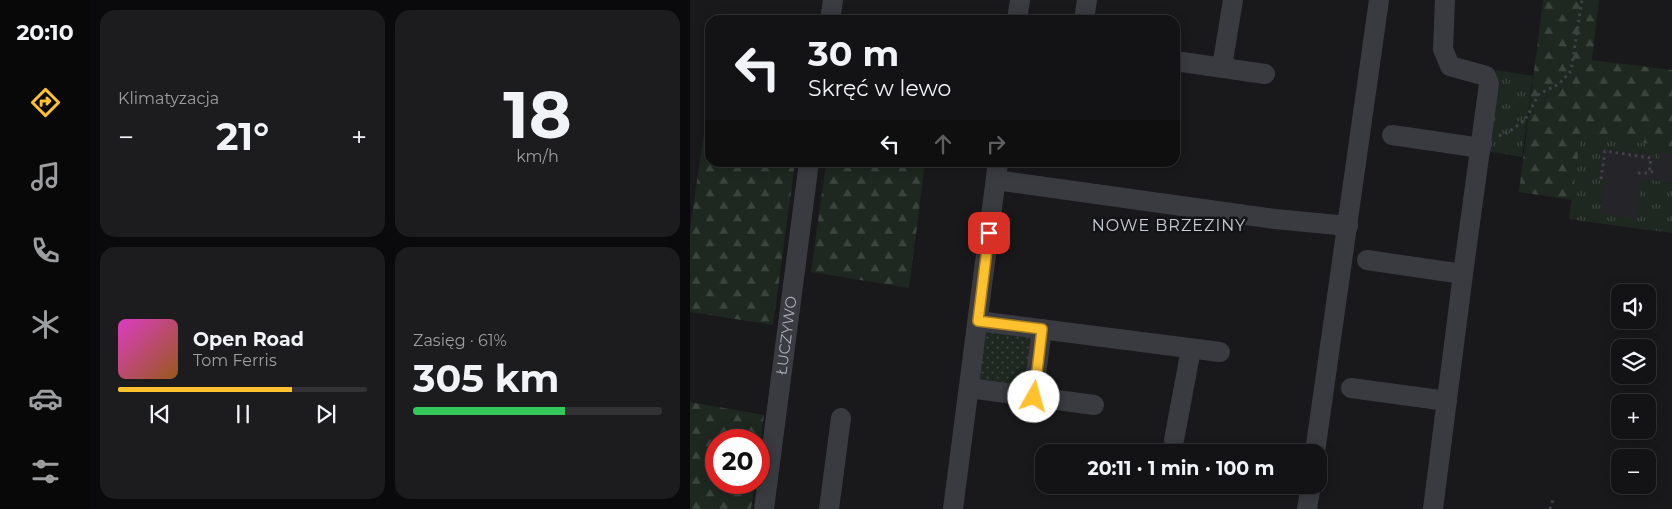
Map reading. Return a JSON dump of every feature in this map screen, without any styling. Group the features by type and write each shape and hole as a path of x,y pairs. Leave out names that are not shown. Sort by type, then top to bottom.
{"street":[{"path":"831,15 833,0"},
{"path":"1018,15 1020,0"},
{"path":"1085,15 1087,0"},
{"path":"1222,67 1233,0"},
{"path":"1317,444 1379,0"},
{"path":"1433,509 1463,274 1490,84 1486,76 1450,66 1443,49 1445,0"},
{"path":"1180,62 1265,74"},
{"path":"1392,135 1482,146"},
{"name":"ŁUCZYWO","path":"764,509 808,167"},
{"path":"953,509 997,171 1275,219 1348,226"},
{"path":"1367,260 1463,274"},
{"path":"978,321 1220,352"},
{"path":"1034,397 1042,329"},
{"path":"1174,440 1191,349"},
{"path":"969,388 1094,405"},
{"path":"1351,388 1447,401"},
{"path":"829,509 841,418"},
{"path":"1307,509 1310,494"}],"path":[{"path":"1482,146 1510,131 1525,120 1539,94 1559,84 1571,71 1582,0"},
{"path":"1601,179 1605,162 1605,151 1651,158 1649,173"},
{"path":"1638,173 1649,173 1656,170"},
{"path":"1550,509 1554,499"}],"shaded area":[{"path":"1581,134 1672,147 1672,183 1653,181 1647,230 1569,219"}],"green space":[{"path":"1543,0 1599,0 1592,60 1672,70 1672,147 1581,134 1572,200 1519,192"},
{"path":"1496,70 1533,76 1522,157 1486,151"},
{"path":"704,133 705,167 794,167 773,325 690,312 690,229"},
{"path":"1581,134 1672,147 1672,154 1660,152 1658,164 1655,164 1656,156 1603,149 1598,180 1605,181 1600,214 1637,219 1642,179 1672,183 1672,233 1569,219"},
{"path":"825,167 924,167 909,288 811,272"},
{"path":"983,331 1031,336 1027,380 1024,385 1020,387 980,382 975,370"},
{"path":"690,402 764,415 762,429 705,429 705,494 753,494 751,509 690,509"}],"district":[{"name":"NOWE BRZEZINY","path":"1169,225"}],"route":[{"path":"989,233 978,321 1042,329 1034,397"}]}
